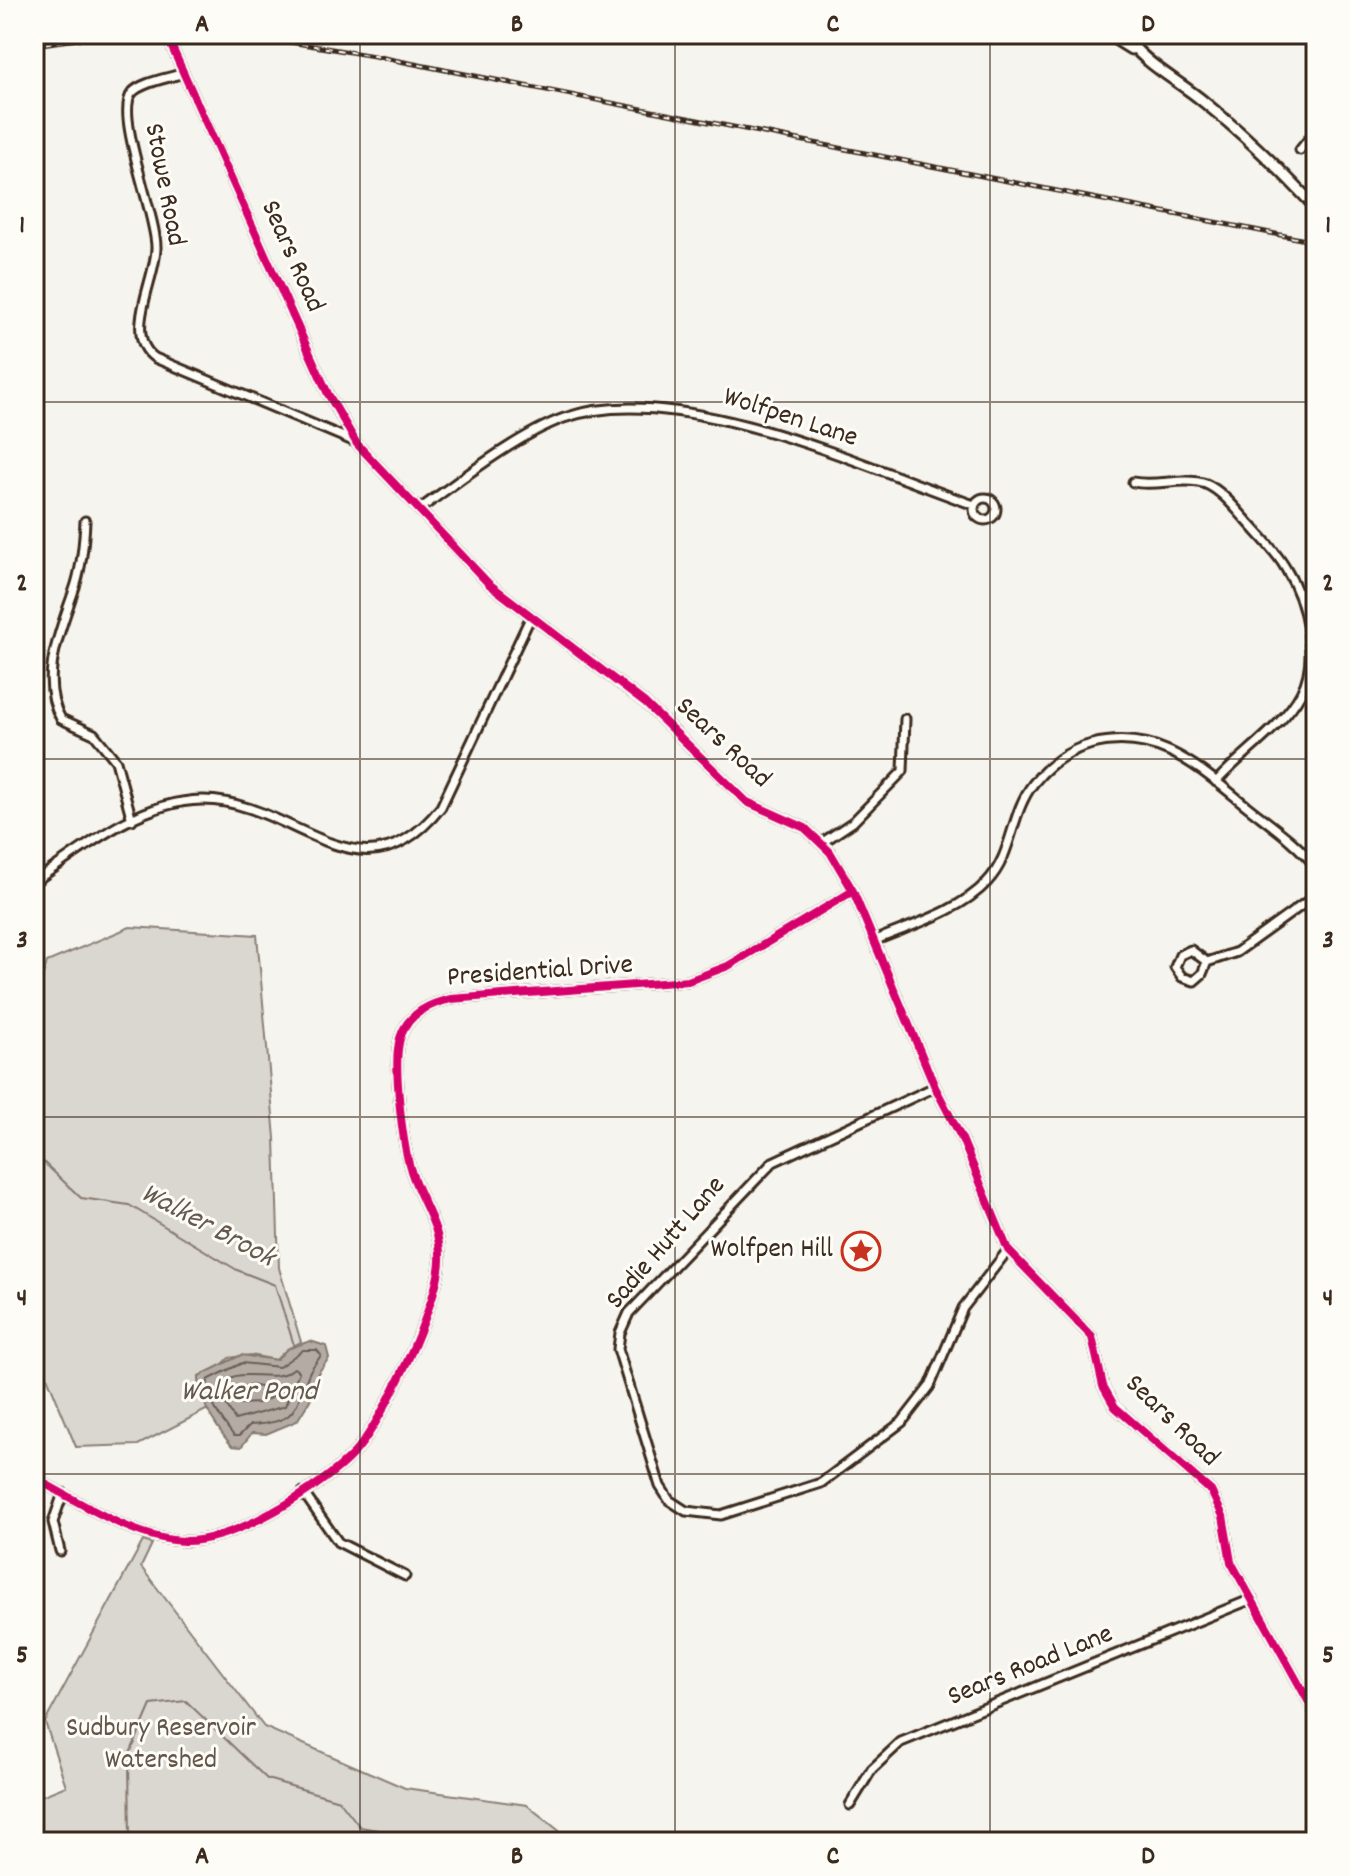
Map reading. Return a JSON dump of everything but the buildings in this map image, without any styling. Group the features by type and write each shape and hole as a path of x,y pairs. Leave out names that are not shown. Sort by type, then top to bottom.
{"main road":[{"path":"1107,34 1137,52 1218,114 1316,208"},
{"path":"1124,34 1137,52"}],"street":[{"name":"Sears Road","path":"166,34 328,394 355,442 480,576 663,718 747,802 805,828 823,842 853,891 935,1087 962,1139 1008,1250 1092,1337 1103,1386 1115,1407 1211,1491 1223,1516 1231,1562 1316,1715"},
{"name":"Stowe Road","path":"183,73 137,89 129,96 126,109 132,130 134,160 156,242 156,261 141,326 144,348 155,358 355,442"},
{"path":"1300,150 1316,130"},
{"name":"Wolfpen Lane","path":"420,509 545,426 579,413 643,409 710,414 974,505"},
{"path":"1133,482 1158,485 1194,482 1218,492 1286,568 1300,605 1310,644 1309,668 1301,693 1216,782"},
{"path":"85,521 81,565 54,656 52,693 61,719 94,734 116,761 132,820"},
{"path":"34,882 158,806 212,801 243,806 344,850 375,851 402,842 421,830 441,807 531,616"},
{"path":"823,842 853,822 903,771 905,719"},
{"path":"874,941 939,913 985,885 996,873 1017,811 1031,787 1053,764 1079,748 1135,739 1156,744 1216,782 1287,837 1316,867"},
{"name":"Presidential Drive","path":"34,1478 151,1535 188,1541 212,1539 255,1522 344,1463 367,1436 435,1290 440,1258 438,1238 408,1163 398,1063 400,1039 412,1017 426,1006 451,999 688,981 728,966 853,891"},
{"path":"1207,962 1191,950 1180,955 1175,967 1182,977 1194,981 1202,974 1207,962 1237,952 1316,895"},
{"name":"Sadie Hutt Lane","path":"935,1087 773,1162 629,1313 618,1338 620,1361 651,1463 666,1497 694,1514 721,1515 821,1483 902,1422 921,1402 963,1308 1008,1250"},
{"path":"303,1492 338,1542 405,1576"},
{"path":"60,1551 53,1522 63,1493"},
{"name":"Sears Road Lane","path":"850,1805 872,1769 901,1742 1252,1599"}],"green space":[{"path":"130,927 257,935 275,1138 279,1268 301,1342 287,1349 276,1360 251,1355 229,1358 199,1389 208,1409 138,1445 76,1447 34,1345 34,1006 47,962"},
{"name":"Sudbury Reservoir Watershed","path":"143,1541 152,1544 141,1567 264,1727 405,1788 527,1805 573,1842 34,1842 34,1799 66,1786 45,1722"}],"water":[{"name":"Walker Pond","path":"310,1341 326,1346 329,1358 318,1373 310,1400 297,1421 266,1434 252,1433 241,1447 232,1446 205,1404 199,1376 241,1355 276,1360 287,1349"}],"waterway":[{"name":"Walker Brook","path":"34,1146 36,1155 81,1198 129,1205 237,1270 275,1285 294,1345"},
{"path":"130,1842 129,1756 151,1705 186,1701 267,1779 339,1800 360,1827 447,1842"}],"railway":[{"path":"34,45 115,34"},
{"path":"242,34 374,56 1316,242"}],"cycle path":[{"path":"166,34 328,394 357,444 489,584 645,703 747,802 805,828 830,852 853,891 935,1087 962,1139 1008,1250 1092,1337 1103,1386 1115,1407 1211,1491 1223,1516 1231,1562 1316,1715"},
{"path":"34,1478 88,1508 145,1534 184,1541 227,1533 251,1523 320,1482 354,1453 379,1416 420,1332 437,1280 440,1248 409,1164 397,1074 400,1038 415,1015 431,1005 451,999 688,981 728,966 853,891"}],"place":[{"name":"Wolfpen Hill","path":"861,1251"}]}
